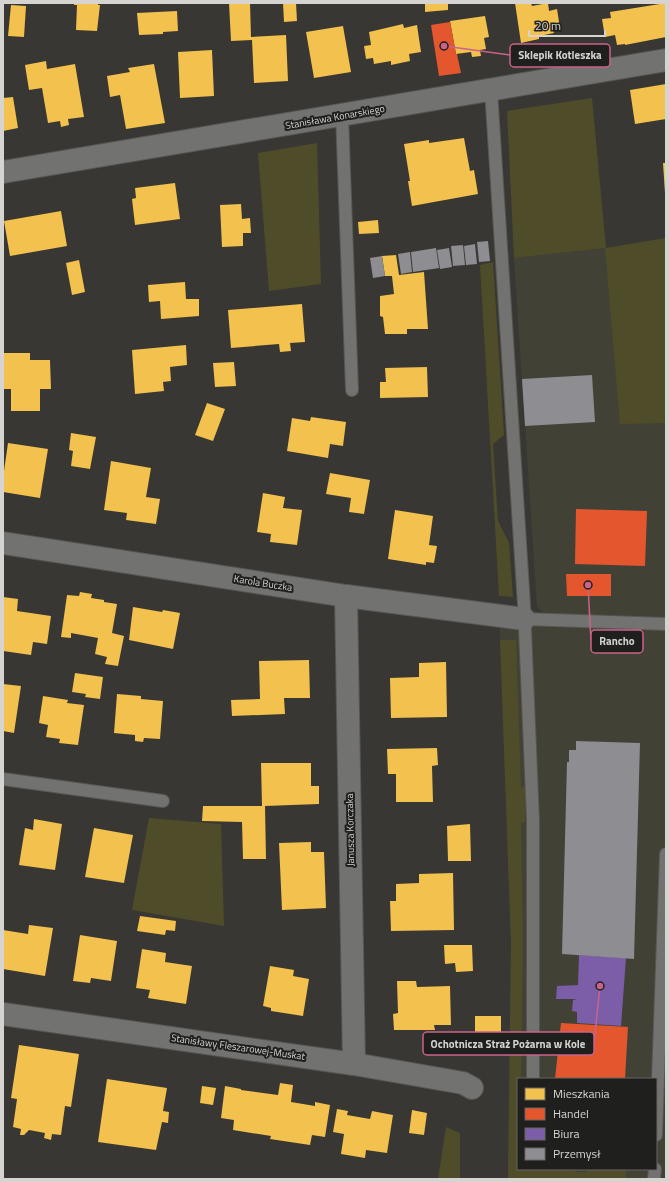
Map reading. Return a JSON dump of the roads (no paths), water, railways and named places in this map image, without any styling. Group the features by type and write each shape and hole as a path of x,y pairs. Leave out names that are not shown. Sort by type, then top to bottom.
{"street":[{"name":"Stanisława Konarskiego","path":"3,172 666,60"},
{"name":"Karola Buczka","path":"3,543 346,596 524,619"},
{"name":"Janusza Korczaka","path":"346,596 354,1064"},
{"name":"Stanisławy Fleszarowej-Muskat","path":"3,1014 354,1064 463,1083 472,1088"}],"lane":[{"path":"491,90 524,619 533,820 533,1078"},
{"path":"342,115 352,390"},
{"path":"524,619 666,624"},
{"path":"3,779 163,801"},
{"path":"657,1107 666,854"}],"place":[{"name":"Sklepik Kotleszka","path":"444,46"},
{"name":"Rancho","path":"588,585"},
{"name":"Ochotnicza Straż Pożarna w Kole","path":"600,986"}]}
